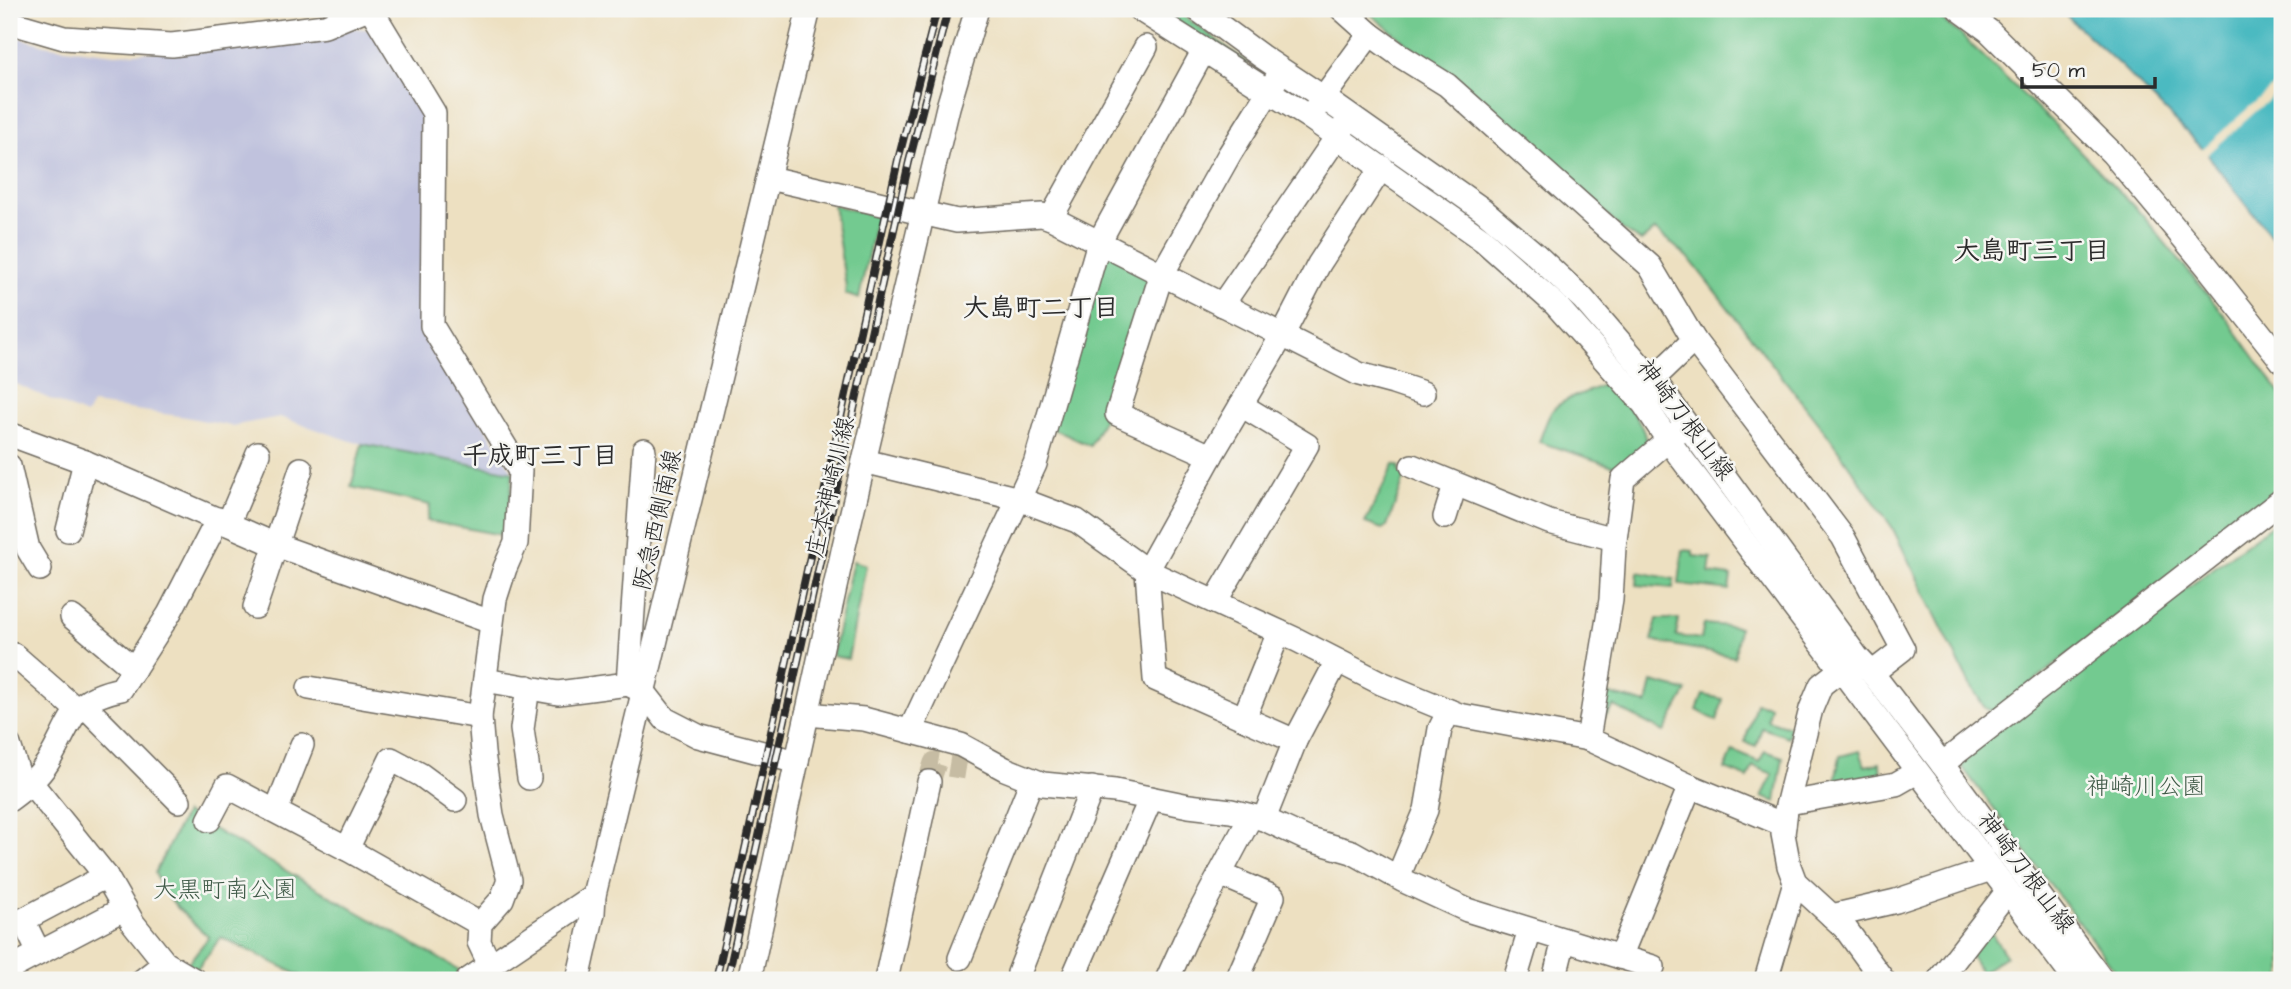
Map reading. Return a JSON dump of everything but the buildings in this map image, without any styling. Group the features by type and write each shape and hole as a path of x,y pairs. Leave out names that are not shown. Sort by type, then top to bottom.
{"street":[{"path":"24,19 64,38 172,45 325,26 368,9 434,113 432,326 520,471 516,543 498,589 491,622 480,717 492,815 509,880 502,899 481,924 480,942 490,965"},
{"name":"阪急西側南線","path":"579,980 636,688 769,178 809,9"},
{"name":"庄本神崎川線","path":"749,980 807,713 922,213 948,107 977,9"},
{"name":"神崎刀根山線","path":"1139,9 1309,117 1382,167 1483,240 1547,296 1636,394 1677,432 1856,666 1942,764 2102,980"},
{"name":"神崎刀根山線","path":"1197,9 1483,210 1535,254 1583,299 1653,380 1677,432"},
{"path":"1342,9 1370,34 1447,85 1650,266 1693,340 1843,537 1903,649 1856,666 1821,685 1811,709 1786,814 1787,857 1795,882 1846,928 1883,980"},
{"path":"1959,9 1989,31 2112,153 2282,361"},
{"path":"1309,117 1370,34"},
{"path":"1051,218 1146,47"},
{"path":"910,731 1035,464 1099,242 1204,50"},
{"path":"1210,456 1117,414 1161,276 1229,155 1282,70"},
{"path":"1222,305 1352,117"},
{"path":"1295,741 1155,679 1147,571 1210,456 1283,334 1319,264 1382,167"},
{"path":"769,178 957,221 1042,215 1359,374 1423,393"},
{"path":"1653,380 1693,340"},
{"path":"1215,602 1307,445 1241,405"},
{"path":"1588,739 1611,600 1623,479 1677,432"},
{"path":"9,434 85,462 275,545 491,622"},
{"path":"644,450 636,688 665,719 698,736 797,762"},
{"path":"9,800 30,785 47,763 80,707 98,694 121,689 223,522 258,453"},
{"path":"864,461 1019,499 1077,521 1147,571 1381,683 1459,715 1588,739 1690,786 1786,814 1896,783 1917,772"},
{"path":"68,530 85,462"},
{"path":"9,466 28,549 40,569"},
{"path":"1412,467 1549,522 1615,539"},
{"path":"255,607 301,469"},
{"path":"1445,517 1455,485"},
{"path":"1942,764 2282,500"},
{"path":"72,617 134,669"},
{"path":"1244,718 1279,632"},
{"path":"9,657 14,655 80,707 179,801"},
{"path":"1167,980 1186,936 1220,874 1257,817 1337,661"},
{"name":"神崎刀根山線","path":"1856,666 1917,772 2075,980"},
{"path":"485,680 558,693 636,688"},
{"path":"528,687 522,729 529,778"},
{"path":"309,688 480,717"},
{"path":"1398,877 1426,810 1440,729 1449,711"},
{"path":"807,713 864,719 961,745 1005,769 1043,784 1092,788 1257,817 1307,839 1352,852 1467,910 1653,967"},
{"path":"9,745 19,776 30,785 106,876 133,923 165,963 194,980"},
{"path":"276,811 302,746"},
{"path":"347,849 391,759 421,775 455,800"},
{"path":"966,768 1005,769"},
{"path":"960,958 1032,780"},
{"path":"886,980 929,782"},
{"path":"209,820 227,786 481,924"},
{"path":"1620,957 1690,786"},
{"path":"1019,973 1092,788"},
{"path":"1072,980 1151,798"},
{"path":"1832,915 1896,901 1991,869"},
{"path":"1220,874 1273,897 1237,980"},
{"path":"39,953 23,920 106,876"},
{"path":"1766,980 1795,882"},
{"path":"1939,980 2007,891"},
{"path":"468,980 594,895"},
{"path":"9,970 125,908"},
{"path":"1515,980 1530,930"},
{"path":"1554,980 1564,940"},
{"path":"143,980 165,963"}],"shaded area":[{"path":"353,28 374,30 430,122 427,332 513,472 354,442 280,417 231,426 92,404 86,415 9,381 9,35 49,46 115,54 194,50"}],"green space":[{"path":"1157,9 1175,9 1248,63 1247,65"},
{"path":"1364,9 1928,9 1960,34 2054,124 2143,216 2225,316 2282,396 2282,488 1994,712 1985,708 1969,683 1892,527 1827,434 1688,257 1655,230 1641,241 1623,230 1481,103"},
{"path":"833,205 876,216 859,299 845,294"},
{"path":"1103,250 1156,277 1121,384 1090,446 1049,427"},
{"path":"1606,383 1638,420 1646,446 1619,468 1539,442 1548,418 1556,406"},
{"path":"362,444 513,472 507,536 427,521 430,505 351,487"},
{"path":"1394,464 1400,467 1399,470 1405,477 1387,526 1382,529 1365,523"},
{"name":"神崎川公園","path":"2282,517 2282,980 2122,980 1957,760"},
{"path":"1683,550 1693,551 1693,556 1711,558 1709,573 1731,576 1729,590 1679,584"},
{"path":"853,561 866,565 848,659 832,656"},
{"path":"1638,572 1674,579 1673,588 1637,585"},
{"path":"1657,619 1679,619 1676,636 1701,639 1704,624 1739,627 1735,657 1652,641"},
{"path":"1652,682 1687,691 1664,732 1614,706 1597,726 1606,693 1647,704"},
{"path":"1703,695 1723,699 1717,721 1697,710"},
{"path":"1756,703 1770,706 1767,720 1790,727 1788,737 1762,728 1756,746 1745,742"},
{"path":"1733,751 1759,762 1765,751 1783,757 1776,802 1762,797 1773,774 1753,766 1748,778 1725,769"},
{"path":"1860,751 1865,766 1880,763 1881,781 1834,786 1840,756"},
{"name":"大黒町南公園","path":"185,813 461,971 447,980 309,980 221,937 195,972 184,968 209,937 171,900 155,873"},
{"path":"1987,926 2006,956 1981,973 1968,951"}],"water":[{"path":"2059,9 2282,9 2282,250 2203,149 2122,67"}],"pier":[{"path":"2282,78 2282,88 2205,157 2200,151"}],"tunnel":[{"path":"929,782 935,763 966,768"}],"railway":[{"path":"716,980 898,160 937,9"},
{"path":"727,980 909,162 948,9"}],"district":[{"name":"大島町三丁目","path":"2032,251"},
{"name":"大島町二丁目","path":"1041,308"},
{"name":"千成町三丁目","path":"540,456"}]}
